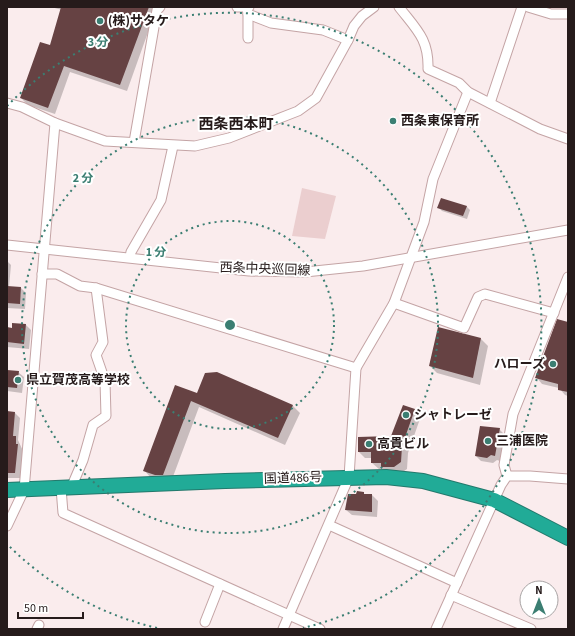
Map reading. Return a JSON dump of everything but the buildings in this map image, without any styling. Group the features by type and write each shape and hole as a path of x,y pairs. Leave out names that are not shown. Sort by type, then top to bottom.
{"highway":[{"name":"国道486号","path":"7,490 349,477 386,477 423,481 494,500 568,538"}],"street":[{"path":"134,142 157,10 160,7"},
{"path":"237,7 248,10 271,23 323,30 348,40"},
{"path":"7,104 38,113 55,123 105,140 174,146 195,146 229,138 298,111 316,98 348,40 354,26 362,16 374,7"},
{"path":"399,7 427,44 429,55 428,69 459,83 468,92 540,128 568,139"},
{"path":"490,103 522,7"},
{"path":"528,7 551,14 568,14"},
{"path":"248,10 248,38"},
{"path":"283,629 349,477 356,368 394,303 424,222 433,178 468,92"},
{"path":"7,526 24,490 55,123"},
{"path":"130,258 131,252 161,200 174,146"},
{"name":"西条中央巡回線","path":"7,245 249,271 305,272 410,258 568,230"},
{"path":"42,274 57,274 80,286 96,288 356,368"},
{"path":"507,476 504,465 513,414 568,278"},
{"path":"96,288 103,342 96,355 105,381 106,416 93,425 84,460 66,488 63,513 320,629"},
{"path":"394,303 464,328 478,297 485,294 554,313"},
{"path":"507,476 568,479"},
{"path":"438,628 451,595 501,484 507,476"},
{"path":"329,525 457,582"},
{"path":"205,622 220,584"},
{"path":"451,595 531,629"}],"shaded area":[{"path":"302,188 336,196 325,239 292,236"}],"place":[{"name":"(株)サタケ","path":"100,21"},
{"name":"西条東保育所","path":"393,121"},
{"name":"ハローズ","path":"553,364"},
{"name":"県立賀茂高等学校","path":"18,380"},
{"name":"シャトレーゼ","path":"406,415"},
{"name":"三浦医院","path":"488,441"},
{"name":"高貴ビル","path":"369,444"}],"district":[{"name":"西条西本町","path":"236,124"}]}
